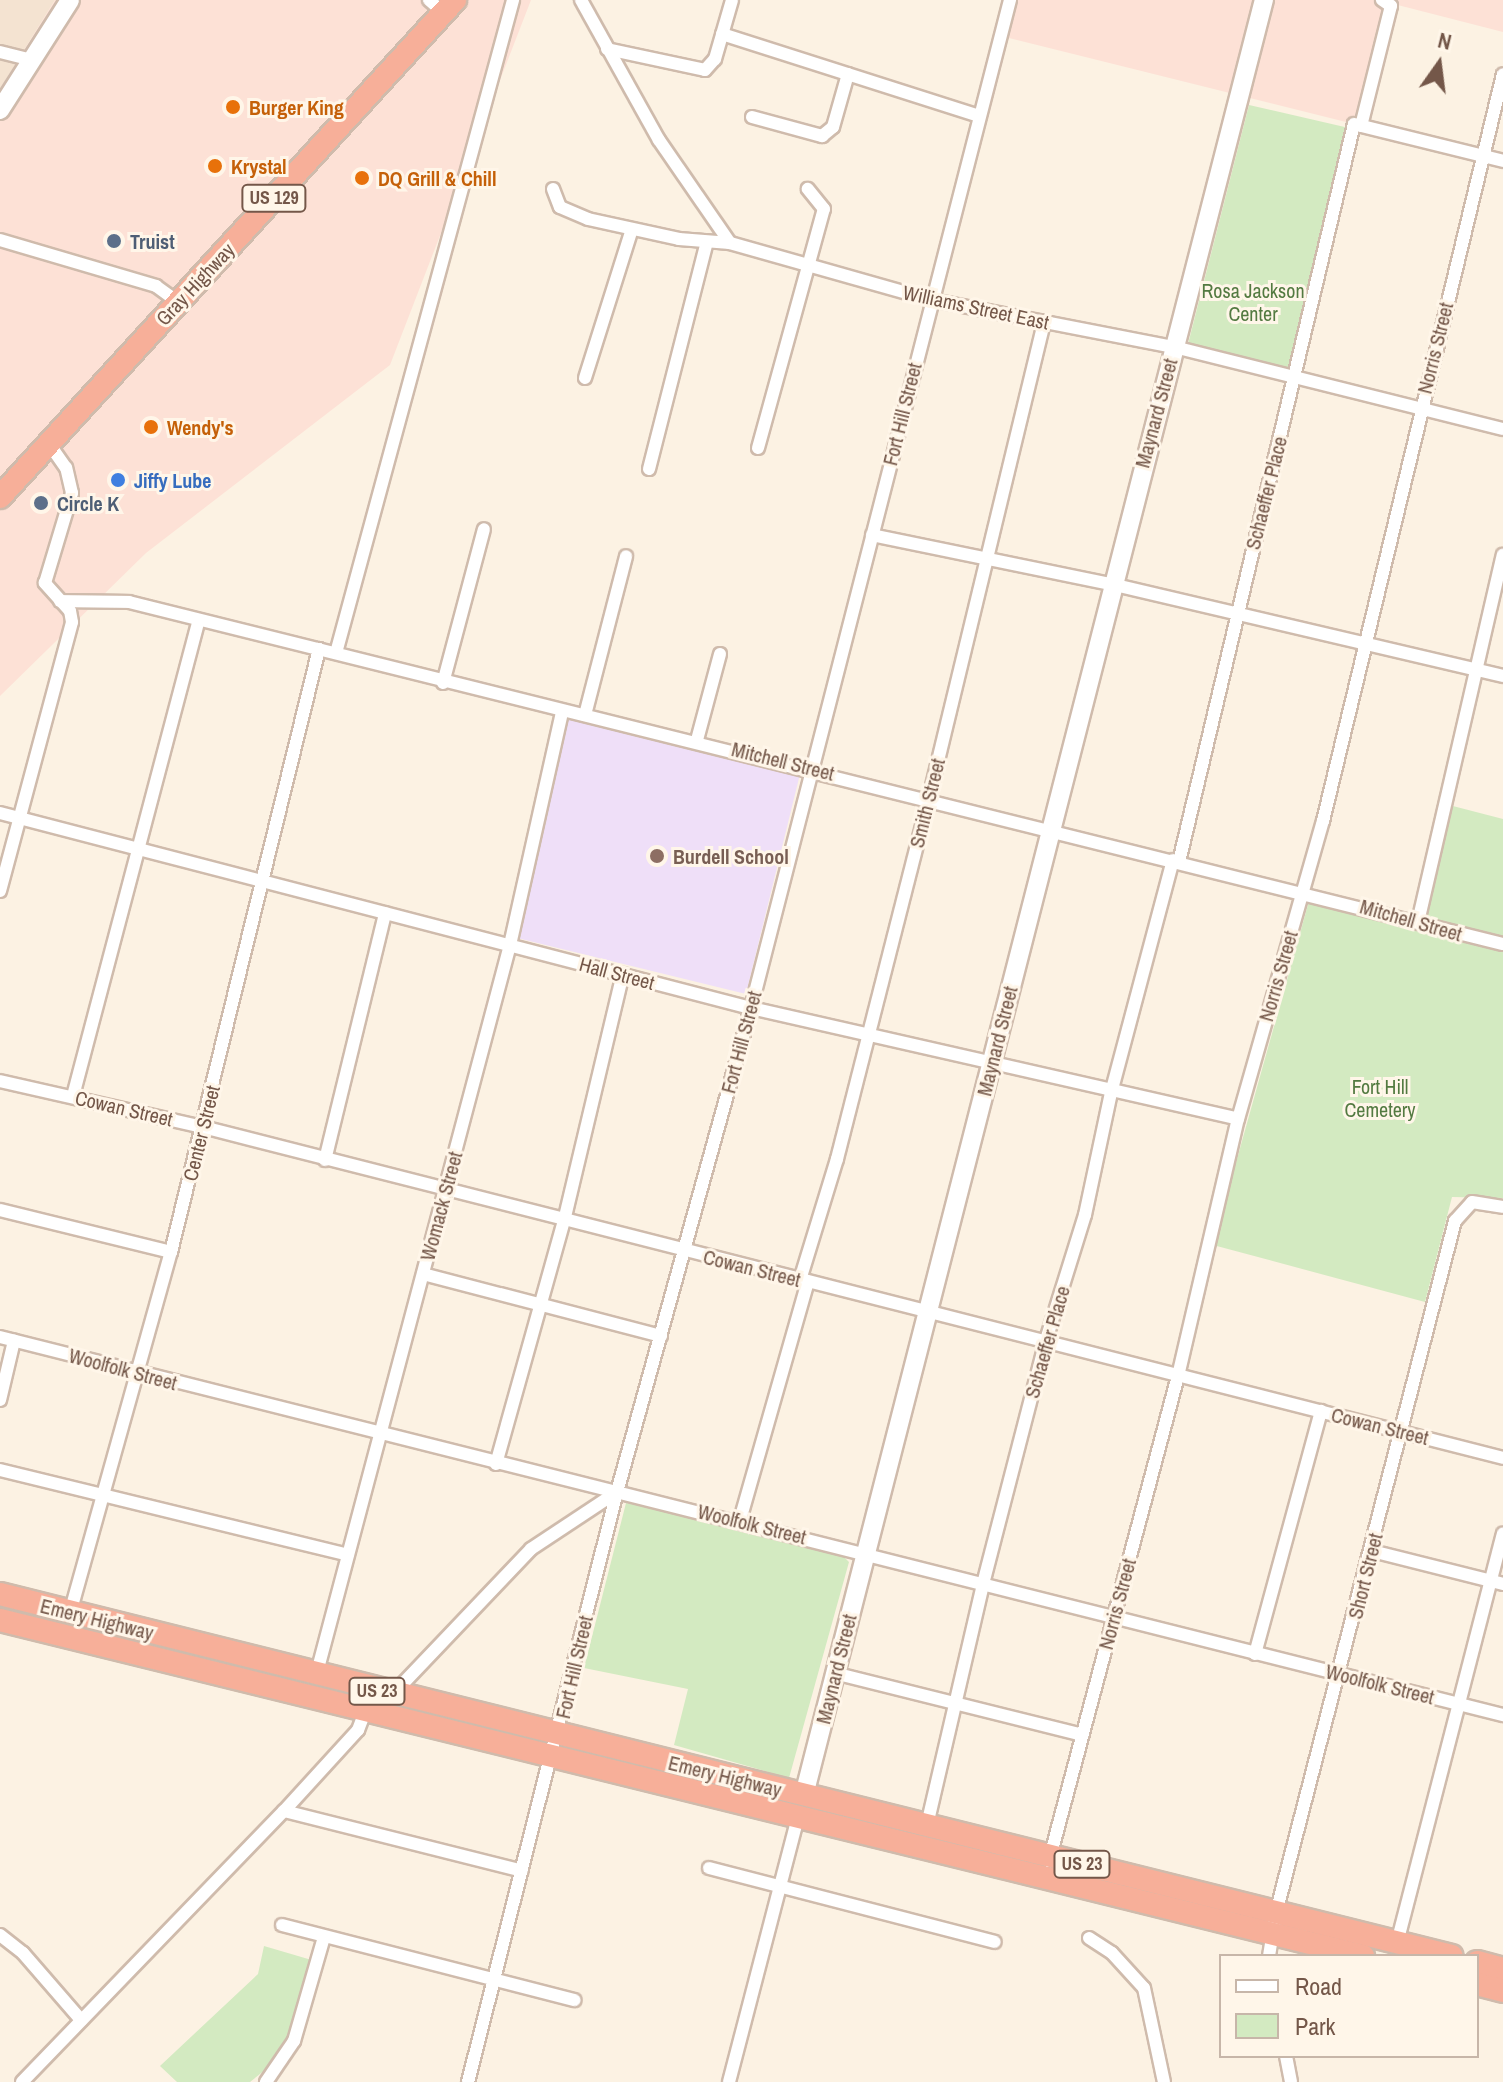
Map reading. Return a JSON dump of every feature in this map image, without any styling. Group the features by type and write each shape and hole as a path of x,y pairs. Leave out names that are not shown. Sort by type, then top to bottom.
{"highway":[{"name":"Gray Highway","path":"0,497 442,4"},
{"name":"Emery Highway","path":"0,1594 557,1736 801,1805 1274,1923 1397,1943 1444,1954"},
{"name":"Emery Highway","path":"0,1620 551,1758 801,1805 927,1825 1048,1866"},
{"name":"Emery Highway","path":"1274,1923 1358,1954"},
{"path":"1479,1963 1503,1969"},
{"path":"1479,1985 1503,1991"}],"street":[{"path":"0,110 70,0"},
{"path":"336,653 513,0"},
{"path":"581,0 659,140 730,243"},
{"path":"607,49 705,70 715,59 732,0"},
{"name":"Fort Hill Street","path":"468,2082 617,1492 751,1008 1010,0"},
{"name":"Maynard Street","path":"729,2082 992,1065 1111,584 1264,0"},
{"name":"Schaeffer Place","path":"927,1825 983,1584 1046,1340 1085,1215 1111,1093 1176,861 1294,379 1391,6 1382,0"},
{"path":"722,34 979,116"},
{"path":"0,52 31,60"},
{"path":"752,117 822,136 833,127 848,74"},
{"name":"Norris Street","path":"1048,1866 1178,1376 1238,1119 1302,893 1503,74"},
{"path":"1358,125 1503,161"},
{"name":"Williams Street East","path":"553,189 565,212 632,229 730,243 932,300 1174,347 1503,429"},
{"path":"758,448 824,209 808,189"},
{"path":"585,378 632,229"},
{"path":"0,240 156,286 178,302"},
{"path":"649,469 707,242"},
{"name":"Smith Street","path":"740,1520 929,798 1044,322"},
{"path":"0,891 72,622 70,611 45,583 72,482 48,442"},
{"path":"443,683 484,529"},
{"path":"872,535 1111,584 1503,676"},
{"path":"1418,922 1503,555"},
{"path":"585,715 626,556"},
{"name":"Mitchell Street","path":"60,601 129,602 562,712 811,768 1503,944"},
{"path":"73,1096 136,848 199,620"},
{"name":"Center Street","path":"70,1613 140,1372 171,1252 319,649"},
{"path":"697,740 720,654"},
{"name":"Womack Street","path":"311,1699 510,945 562,712"},
{"name":"Hall Street","path":"0,813 751,1008 1111,1093 1238,1119"},
{"path":"325,1160 385,913"},
{"path":"496,1464 537,1304 564,1221 623,974"},
{"name":"Cowan Street","path":"0,1081 203,1127 444,1191 1046,1340 1503,1458"},
{"name":"Short Street","path":"1269,1954 1274,1923 1455,1221 1472,1202 1503,1207"},
{"path":"0,1210 171,1252"},
{"path":"423,1274 661,1336"},
{"name":"Woolfolk Street","path":"0,1337 496,1464 740,1520 1503,1715"},
{"path":"0,1400 14,1341"},
{"path":"1255,1654 1321,1411"},
{"path":"0,1470 348,1555"},
{"path":"393,1694 531,1549 577,1523 617,1492"},
{"path":"577,1523 609,1526"},
{"path":"1397,1943 1497,1583 1503,1534"},
{"path":"1372,1551 1497,1583"},
{"path":"834,1673 1082,1735"},
{"path":"22,2082 284,1811 358,1730 365,1712"},
{"path":"284,1811 522,1871"},
{"path":"709,1868 995,1942"},
{"path":"282,1925 575,2000"},
{"path":"0,1935 31,1962 81,2020"},
{"path":"266,2082 288,2055 324,1937"},
{"path":"1089,1938 1112,1953 1144,1988 1164,2082"},
{"path":"1286,2058 1291,2082"}],"shaded area":[{"path":"0,0 55,0 0,89"},
{"path":"55,0 531,0 390,365 146,553 0,696 0,89"},
{"path":"1010,0 1503,0 1503,32 1386,2 1354,124 1001,36"},
{"name":"Burdell School","path":"567,717 800,774 746,994 513,937"}],"green space":[{"name":"Rosa Jackson Center","path":"1249,105 1349,128 1293,370 1188,344"},
{"path":"1449,805 1503,819 1503,940 1425,918"},
{"name":"Fort Hill Cemetery","path":"1309,901 1503,950 1503,1198 1452,1197 1425,1302 1213,1245"},
{"path":"626,1503 739,1525 842,1555 849,1562 789,1778 674,1745 688,1689 584,1668"},
{"path":"264,1946 315,1961 280,2058 250,2082 177,2082 160,2066 258,1974"}],"place":[{"name":"Burger King","path":"233,107"},
{"name":"Krystal","path":"215,166"},
{"name":"DQ Grill & Chill","path":"362,178"},
{"name":"Truist","path":"114,241"},
{"name":"Wendy's","path":"151,427"},
{"name":"Jiffy Lube","path":"118,480"},
{"name":"Circle K","path":"41,503"},
{"name":"Burdell School","path":"657,856"}]}
